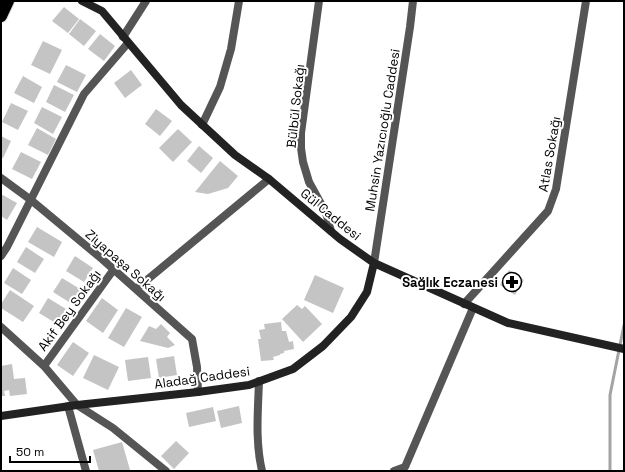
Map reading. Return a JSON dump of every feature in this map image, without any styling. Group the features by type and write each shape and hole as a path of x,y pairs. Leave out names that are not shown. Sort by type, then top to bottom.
{"highway":[{"path":"1,16 8,1"}],"main road":[{"name":"Gül Caddesi","path":"82,1 102,12 181,105 235,155 269,179 331,231 374,263 508,323 624,349"},
{"name":"Aladağ Caddesi","path":"1,416 68,406 250,385 293,369 323,346 351,317 367,292 374,263"}],"street":[{"path":"1,256 7,247 84,94 126,40 146,1"},
{"path":"202,125 220,87 231,49 239,1"},
{"name":"Bülbül Sokağı","path":"319,1 301,133 301,148 303,162 309,182 326,213 331,231"},
{"name":"Muhsin Yazıcıoğlu Caddesi","path":"374,263 413,1"},
{"name":"Atlas Sokağı","path":"464,304 548,211 556,189 586,1"},
{"name":"Ziyapaşa Sokağı","path":"1,178 31,200 114,269 192,340 197,367 198,392"},
{"path":"136,289 269,179"},
{"name":"Akif Bey Sokağı","path":"44,366 114,269"},
{"path":"394,471 405,467 473,308"},
{"path":"1,327 44,366 77,405 112,428 166,471"},
{"path":"259,381 257,443 262,471"},
{"path":"68,406 86,471"}],"building":[{"path":"64,7 79,19 68,33 52,21"},
{"path":"80,19 96,31 84,46 69,34"},
{"path":"100,34 115,46 104,61 88,49"},
{"path":"43,41 62,50 50,74 31,65"},
{"path":"66,65 86,75 77,92 57,82"},
{"path":"131,70 142,85 125,98 114,83"},
{"path":"23,76 42,87 34,103 14,93"},
{"path":"54,85 74,95 65,112 46,102"},
{"path":"11,103 28,111 18,130 2,122"},
{"path":"42,107 62,117 53,134 34,123"},
{"path":"156,109 172,121 160,136 145,124"},
{"path":"37,128 56,139 48,155 28,145"},
{"path":"178,129 192,142 173,162 159,148"},
{"path":"1,136 11,141 3,158 1,157"},
{"path":"199,146 213,158 201,173 187,161"},
{"path":"21,152 41,162 32,179 12,169"},
{"path":"220,161 238,176 228,188 208,194 195,192"},
{"path":"1,194 17,203 7,220 1,216"},
{"path":"37,227 62,242 54,257 28,242"},
{"path":"26,247 44,259 35,273 17,262"},
{"path":"75,256 93,268 84,282 66,271"},
{"path":"13,268 31,280 22,294 4,283"},
{"path":"509,270 524,280 515,295 500,285"},
{"path":"315,275 344,288 333,313 304,300"},
{"path":"62,278 80,289 72,304 53,292"},
{"path":"10,290 34,306 23,322 1,308 1,304"},
{"path":"48,298 66,309 57,324 39,313"},
{"path":"102,298 118,310 103,333 86,321"},
{"path":"297,305 302,309 305,306 322,324 303,342 282,319"},
{"path":"126,308 142,317 124,347 108,338"},
{"path":"281,322 282,331 286,331 289,342 293,341 294,349 284,351 284,353 273,357 274,360 261,361 258,339 261,339 259,330 265,329 264,324"},
{"path":"161,324 170,333 167,337 175,345 168,348 140,341 149,326 156,329"},
{"path":"73,342 89,353 73,376 57,365"},
{"path":"94,355 119,367 108,390 83,378"},
{"path":"174,356 177,375 159,378 156,359"},
{"path":"148,357 151,378 128,381 125,360"},
{"path":"12,364 14,379 25,378 27,394 10,396 9,390 4,391 5,396 1,396 1,366"},
{"path":"239,406 242,423 221,428 217,411"},
{"path":"213,407 216,421 189,427 186,413"},
{"path":"176,441 189,453 174,469 161,456"},
{"path":"122,442 130,470 99,471 93,450"}],"waterway":[{"path":"610,471 610,395 624,325"}],"place":[{"name":"Sağlık Eczanesi","path":"512,282"}]}
